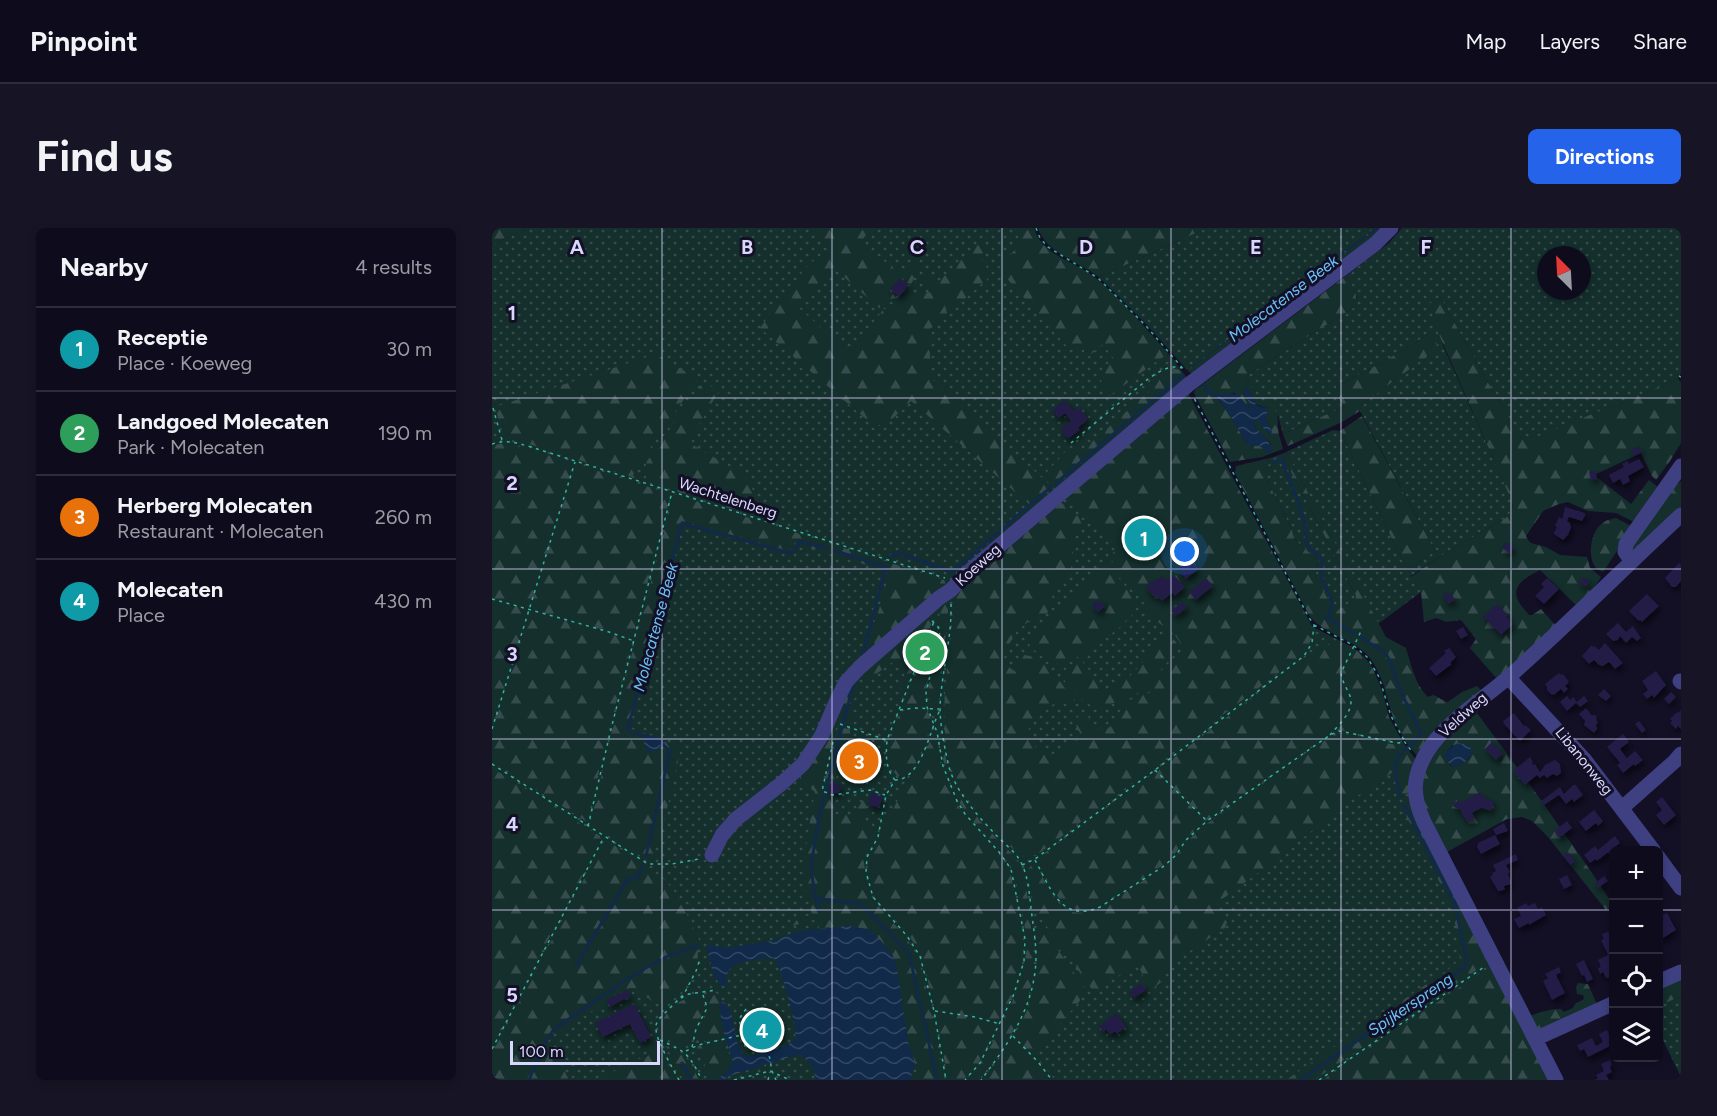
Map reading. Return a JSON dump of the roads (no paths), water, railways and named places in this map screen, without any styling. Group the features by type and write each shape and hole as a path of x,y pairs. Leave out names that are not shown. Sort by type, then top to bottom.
{"street":[{"name":"Koeweg","path":"704,857 736,819 803,764 822,735 846,682 860,667 930,618 954,586 1188,385 1375,244 1391,228"},
{"path":"1632,561 1625,552 1626,544 1681,466"},
{"name":"Veldweg","path":"1556,1080 1424,822 1414,791 1417,777 1428,750 1444,730 1508,677 1681,515"},
{"name":"Libanonweg","path":"1508,677 1565,737 1650,846"},
{"path":"1622,808 1681,754"},
{"path":"1663,863 1681,888"},
{"path":"1663,980 1681,972"},
{"path":"1535,1039 1609,1005"}],"water":[{"path":"1378,228 1190,369 1190,368"},
{"path":"1247,388 1256,404 1268,408 1265,419 1272,431 1270,436 1257,420 1253,422 1271,446 1271,452 1267,453 1259,446 1248,445 1214,394 1238,394 1249,408 1251,406 1243,391"},
{"path":"650,735 666,742 658,749 649,752 645,748 644,740"},
{"path":"1457,743 1469,745 1472,751 1464,763 1451,766 1444,756"},
{"path":"850,926 870,930 893,956 908,1042 915,1063 910,1080 817,1080 811,1065 799,1054 729,1076 723,1080 717,1080 733,1062 725,1037 720,1003 723,1002 728,1007 739,1047 747,1056 787,1045 795,1039 795,1034 793,1016 784,984 779,967 773,958 736,965 728,972 726,986 723,986 713,974 707,945 725,948 771,941 800,931"}],"waterway":[{"name":"Molecatense Beek","path":"1056,483 1183,375"},
{"name":"Spijkerspreng","path":"1204,385 1207,391 1217,396"},
{"name":"Spijkerspreng","path":"1273,462 1281,459 1304,521 1307,545 1322,560 1322,578 1333,604 1327,618 1356,635"},
{"name":"Molecatense Beek","path":"891,556 899,553 952,572 1051,487"},
{"name":"Molecatense Beek","path":"651,739 628,730 628,728 682,523 789,553 795,551 798,543 801,542 826,548"},
{"path":"836,551 886,567 862,657"},
{"name":"Spijkerspreng","path":"1361,637 1386,654 1399,688 1421,733 1397,758 1396,774 1400,796"},
{"path":"854,682 819,816 811,866 815,898 861,904 909,953 937,1080"},
{"name":"Molecatense Beek","path":"646,856 670,751 662,744"},
{"name":"Spijkerspreng","path":"1300,1080 1465,967 1467,960 1454,902 1404,805"},
{"name":"Molecatense Beek","path":"576,966 627,880 637,878 642,868"},
{"path":"816,898 820,910"},
{"path":"529,1080 543,1046 554,1029 649,966 668,956 697,946"},
{"path":"682,1063 691,1080"}],"place":[{"name":"Receptie","path":"1144,538"},
{"name":"Landgoed Molecaten","path":"925,652"},
{"name":"Herberg Molecaten","path":"859,761"},
{"name":"Molecaten","path":"762,1030"}]}
